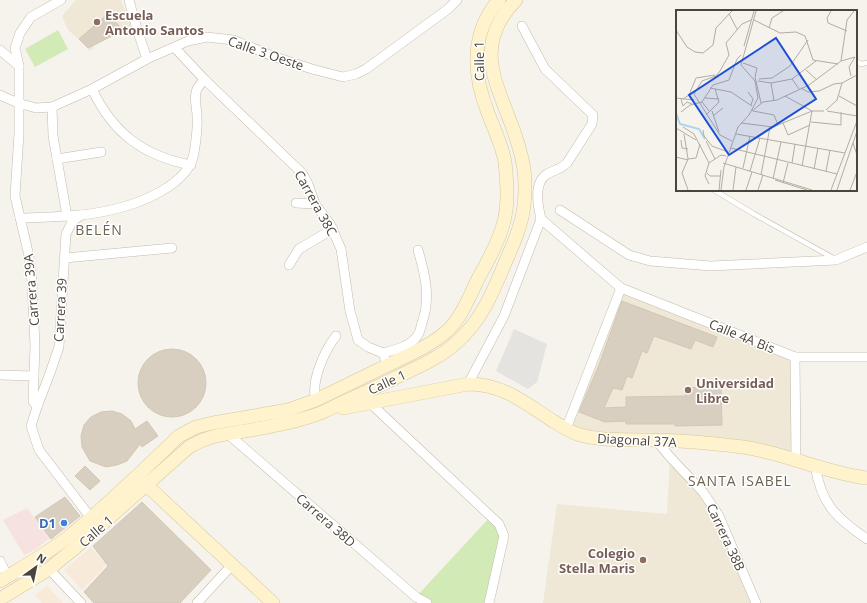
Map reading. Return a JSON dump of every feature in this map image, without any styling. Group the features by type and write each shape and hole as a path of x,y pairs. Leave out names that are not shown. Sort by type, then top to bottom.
{"main road":[{"name":"Calle 1","path":"4,579 39,558 66,538 91,518 180,436 196,427 213,422 288,410 316,400 429,345 448,330 456,320 483,271 503,225 506,207 506,178 501,146 484,102 479,85 477,70 479,36 486,18 499,0"},
{"name":"Calle 1","path":"0,599 49,568 101,527 189,448 201,440 215,435 228,434 306,419 323,412 437,358 457,343 470,329 481,314 492,294 514,243 524,206 524,174 520,152 493,75 491,41 497,24 516,0"},
{"name":"Diagonal 37A","path":"323,412 468,384 485,384 501,389 566,429 603,440 656,440 703,443 745,448 796,460 840,473 867,478"},
{"path":"137,476 272,603"}],"street":[{"name":"Carrera 39A","path":"61,0 31,16 20,33 15,48 19,66 19,132 15,196 29,256 32,282 35,346 33,401 37,407 31,426 39,450 91,518"},
{"path":"129,0 147,58"},
{"name":"Calle 3 Oeste","path":"0,95 36,108 52,107 92,90 147,58 175,48 188,41 207,37 234,40 275,57 312,69 344,77 356,74 366,69 448,10 457,0"},
{"path":"468,384 504,316 541,219 538,206 538,194 541,180 547,174 567,163 592,124 593,115 545,69 522,26"},
{"name":"Carrera 38C","path":"175,48 204,79 302,173 308,184 315,204 333,229 341,250 350,311 358,340 368,347 383,353"},
{"path":"0,50 19,66"},
{"path":"20,218 81,215 111,210 169,188 191,165 194,154 197,117 195,99 197,90 204,79"},
{"path":"92,90 106,115 137,145 163,158 191,165"},
{"path":"52,107 52,136 66,216"},
{"path":"57,159 101,152"},
{"path":"296,203 315,204"},
{"path":"560,210 629,255 650,261 711,266 836,260 867,247"},
{"name":"Carrera 39","path":"37,407 59,347 62,273 65,258 66,234 72,222 81,215"},
{"name":"Calle 4A Bis","path":"541,219 621,288 795,357 867,357"},
{"path":"289,265 299,249 333,229"},
{"path":"65,258 172,248"},
{"path":"387,365 383,353 397,349 410,342 418,335 425,316 427,300 426,278 418,250"},
{"path":"566,429 621,288"},
{"path":"316,400 314,392 318,374 323,359 336,336"},
{"path":"795,357 796,460"},
{"path":"0,376 34,376"},
{"path":"370,403 499,524 504,536 488,603"},
{"name":"Carrera 38D","path":"228,434 413,600 426,603"},
{"name":"Carrera 38B","path":"656,440 703,492 719,516 756,603"},
{"path":"815,465 820,488 828,504 844,524 867,539"},
{"path":"0,561 4,579"},
{"path":"196,603 232,565"},
{"path":"49,568 81,603"}],"lane":[{"path":"857,62 861,64 867,63"},
{"path":"716,191 836,260"}],"shaded area":[{"name":"Escuela Antonio Santos","path":"76,0 121,0 132,28 93,46 94,48 89,51 86,46 68,30 62,16"},
{"name":"Universidad Libre","path":"621,288 795,357 796,460 745,448 592,438 569,422"},
{"path":"514,329 547,344 537,382 528,389 496,371"},
{"name":"Colegio Stella Maris","path":"670,457 703,492 756,603 543,603 557,504 667,514"},
{"path":"27,508 50,538 36,549 24,555 3,520"},
{"path":"91,547 106,565 82,590 64,570"},
{"path":"47,586 63,603 42,603 35,595"}],"green space":[{"path":"58,30 68,49 35,67 25,49"},
{"path":"491,516 504,536 489,603 427,603 416,597"}],"building":[{"path":"108,14 122,29 114,35 88,48 79,39"},
{"path":"622,301 717,337 713,347 695,340 691,349 654,336 647,353 642,351 632,378 627,376 622,390 613,388 604,408 626,407 626,397 686,396 685,388 721,387 722,425 675,426 675,424 626,424 626,421 605,422 579,412 599,365"},
{"path":"172,349 185,352 196,359 203,370 206,383 203,396 196,407 185,414 172,417 159,414 148,407 141,396 138,383 141,370 148,359 159,352"},
{"path":"112,411 122,414 131,421 135,429 147,421 158,436 142,447 140,444 127,461 106,467 90,461 82,447 81,436 84,425 91,417 101,412"},
{"path":"85,466 100,481 90,490 75,476"},
{"path":"65,497 80,516 51,539 35,517"},
{"path":"142,502 211,570 180,603 94,603 84,592 108,566 93,546"}],"place":[{"name":"Escuela Antonio Santos","path":"97,22"},
{"name":"Universidad Libre","path":"688,390"},
{"name":"D1","path":"64,523"},
{"name":"Colegio Stella Maris","path":"643,560"}],"district":[{"name":"BELÉN","path":"99,229"},
{"name":"SANTA ISABEL","path":"740,480"}]}
